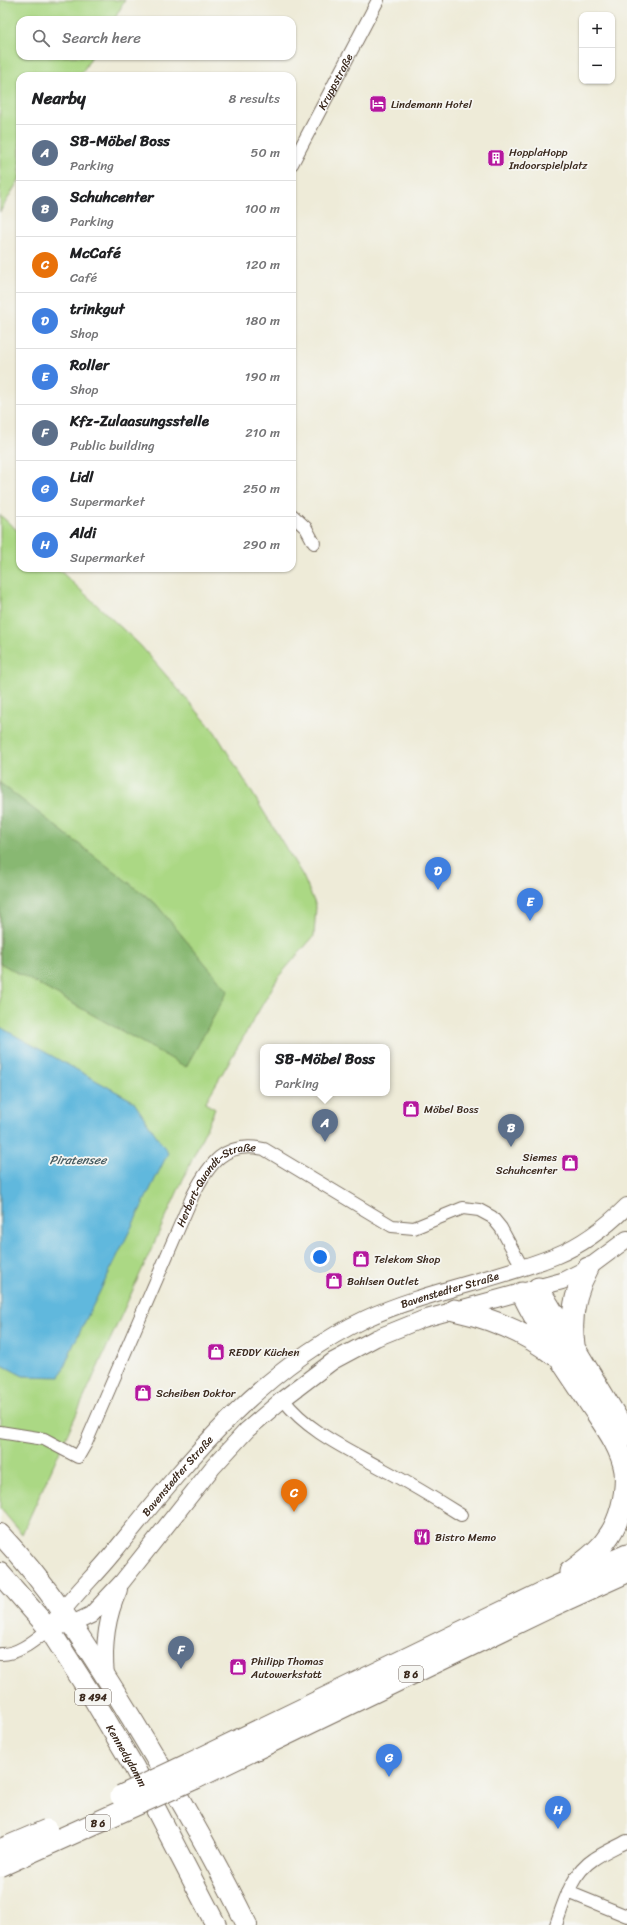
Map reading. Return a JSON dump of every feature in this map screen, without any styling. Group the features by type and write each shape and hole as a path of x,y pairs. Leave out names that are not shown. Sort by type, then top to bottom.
{"highway":[{"path":"546,1591 595,1553 606,1541 622,1508 625,1488 625,1471 620,1455 568,1354 572,1330 572,1311 577,1292 588,1268"},
{"path":"530,1291 530,1310 568,1354 627,1435"},
{"path":"454,1310 507,1326 538,1343 568,1354"},
{"name":"B 6","path":"0,1866 193,1771 546,1591 627,1555"},
{"name":"B 6","path":"0,1850 110,1802 193,1771 627,1572"}],"main road":[{"name":"B 494","path":"0,1534 35,1574 67,1616"},
{"name":"Kennedydamm","path":"0,1573 49,1629 90,1693 134,1767 216,1925"},
{"name":"Kennedydamm","path":"67,1616 153,1753 213,1857 247,1925"}],"street":[{"name":"Kruppstraße","path":"296,156 378,0"},
{"path":"296,519 306,528 314,543"},
{"name":"Herbert-Quandt-Straße","path":"0,1432 44,1439 78,1457 86,1444 196,1188 218,1156 235,1148 252,1146 264,1149 392,1226 414,1228 463,1208 479,1210 492,1217 501,1228 522,1267 530,1291"},
{"name":"Bavenstedter Straße","path":"49,1629 67,1616 92,1578 196,1452 231,1415 268,1382 322,1342 366,1319 413,1300 554,1257 588,1238 615,1218 627,1206"},
{"name":"Bavenstedter Straße","path":"67,1616 91,1615 122,1582 213,1468 247,1430 283,1399 333,1361 376,1338 423,1320 454,1310 530,1291 562,1281 588,1268 627,1239"},
{"path":"283,1399 290,1408 311,1427 329,1439 461,1515"},
{"path":"106,1678 104,1649 107,1625 112,1603 122,1582"},
{"path":"0,1654 13,1652 32,1643 49,1629"},
{"path":"556,1925 568,1892 583,1868 594,1858 627,1841"},
{"path":"568,1892 627,1916"}],"green space":[{"path":"0,0 125,0 116,16 16,16 16,60 90,60 82,72 16,72 16,185 0,212"},
{"path":"0,515 16,529 16,572 61,572 140,645 215,732 303,876 316,906 314,936 279,976 205,1103 215,1109 22,1534 0,1508"},
{"path":"0,783 155,903 228,991 186,1067 0,963"}],"water":[{"name":"Piratensee","path":"0,1027 133,1101 168,1153 73,1346 60,1377 23,1376 0,1364"}],"place":[{"name":"Lindemann Hotel","path":"378,104"},
{"name":"HopplaHopp Indoorspielplatz","path":"496,158"},
{"name":"trinkgut","path":"438,890"},
{"name":"Roller","path":"530,921"},
{"name":"Möbel Boss","path":"411,1109"},
{"name":"SB-Möbel Boss","path":"325,1142"},
{"name":"Schuhcenter","path":"511,1147"},
{"name":"Siemes Schuhcenter","path":"570,1163"},
{"name":"Telekom Shop","path":"361,1259"},
{"name":"Bahlsen Outlet","path":"334,1281"},
{"name":"REDDY Küchen","path":"216,1352"},
{"name":"Scheiben Doktor","path":"143,1393"},
{"name":"McCafé","path":"294,1512"},
{"name":"Bistro Memo","path":"422,1537"},
{"name":"Philipp Thomas Autowerkstatt","path":"238,1667"},
{"name":"Kfz-Zulaasungsstelle","path":"181,1669"},
{"name":"Lidl","path":"389,1777"},
{"name":"Aldi","path":"558,1829"}]}
